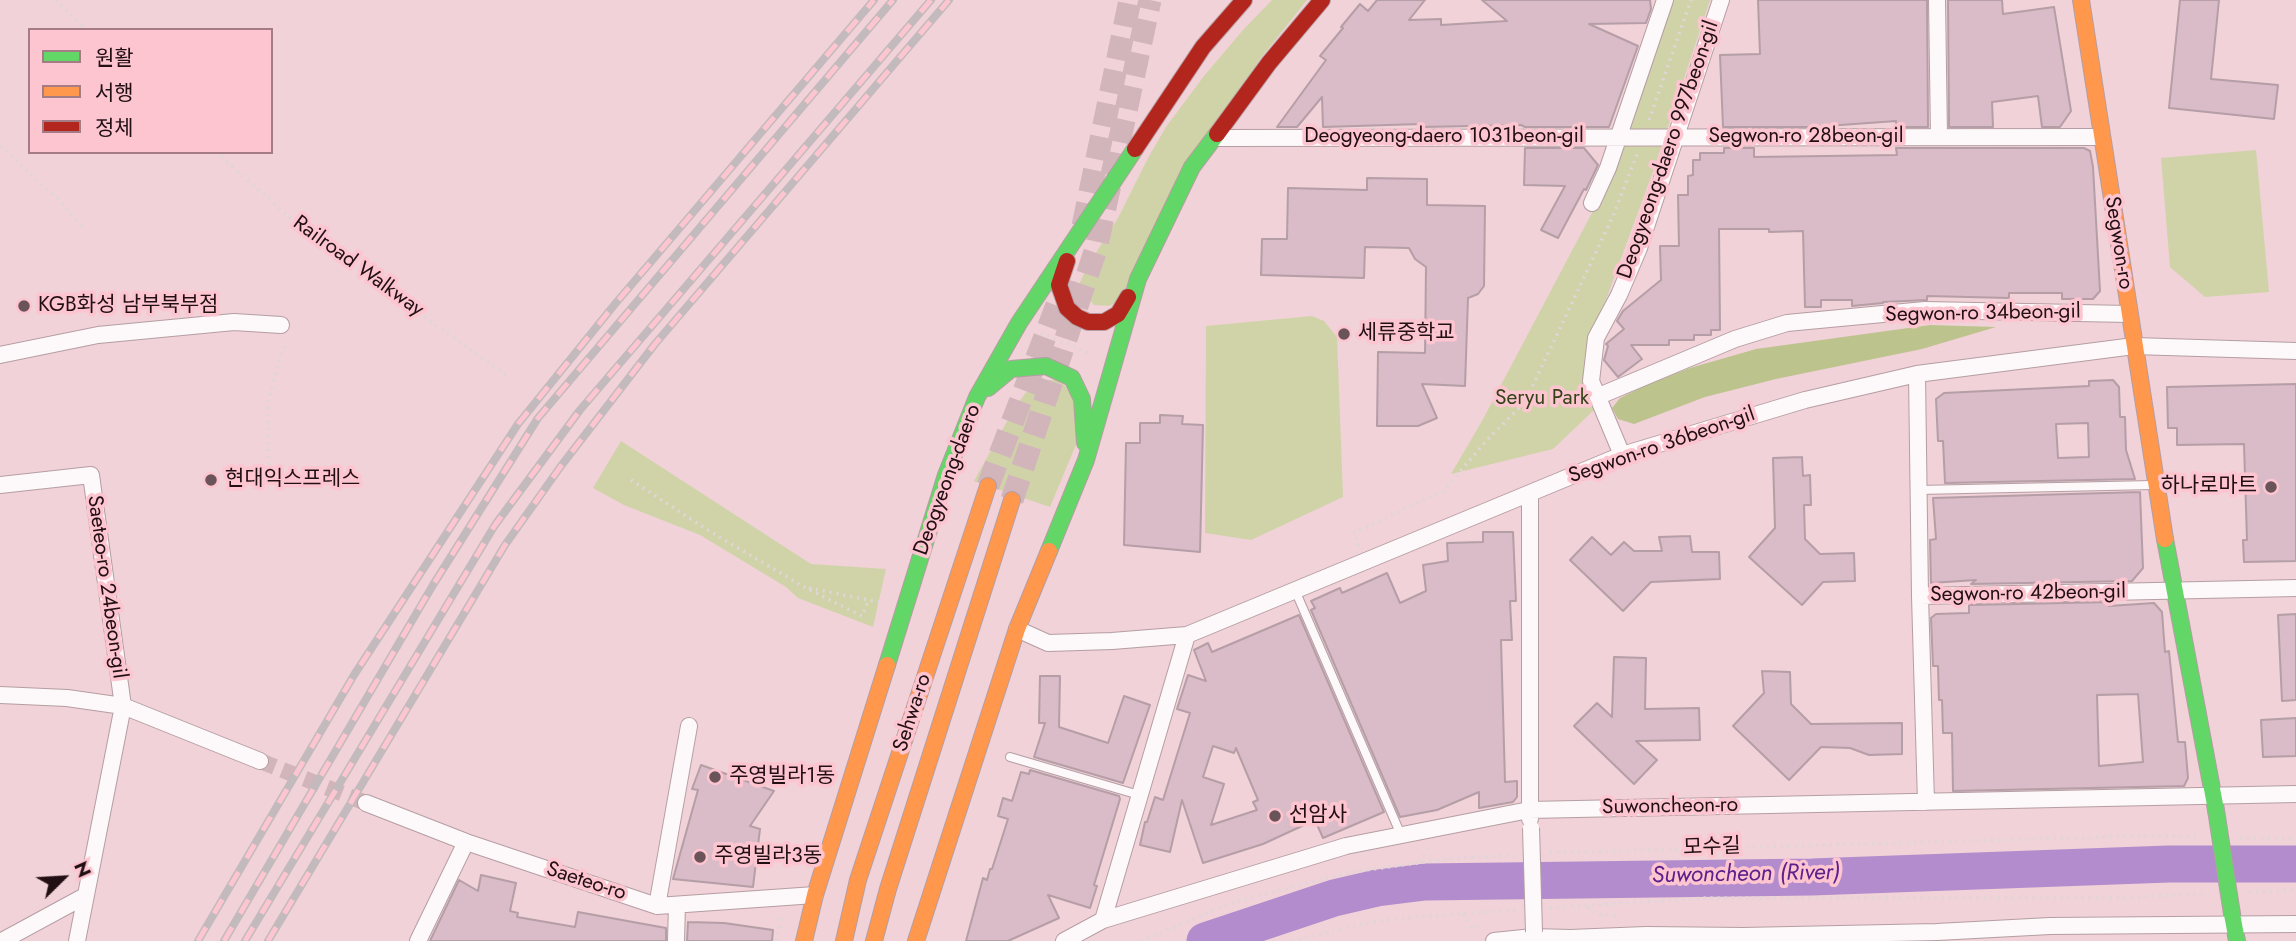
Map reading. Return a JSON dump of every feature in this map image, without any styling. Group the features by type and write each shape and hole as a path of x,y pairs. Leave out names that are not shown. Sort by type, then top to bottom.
{"main road":[{"name":"Deogyeong-daero","path":"804,941 815,895 946,475 977,397 1019,323 1203,47 1244,0"},
{"path":"1073,241 1059,285 1067,308 1088,322 1104,322 1118,314 1138,279 1192,167 1269,63 1322,0"},
{"name":"Segwon-ro","path":"2081,0 2173,590 2215,803 2234,927"},
{"path":"916,941 1017,629 1086,460 1138,279"},
{"path":"977,397 1011,369 1046,366 1072,378 1082,399 1086,460"},
{"name":"Sehwa-ro","path":"844,941 858,880 988,486"},
{"name":"Sehwa-ro","path":"874,941 888,889 1012,500"}],"street":[{"path":"1592,203 1608,168 1665,0"},
{"name":"Deogyeong-daero 997beon-gil","path":"1622,455 1591,381 1596,338 1619,295 1639,248 1721,0"},
{"path":"1937,4 1939,137"},
{"name":"Deogyeong-daero 1031beon-gil","path":"1214,138 1674,137"},
{"name":"Segwon-ro 28beon-gil","path":"1674,137 2101,137"},
{"name":"Segwon-ro 34beon-gil","path":"1599,396 1735,338 1787,324 1925,310 2129,314"},
{"path":"0,355 111,333 234,322 281,325"},
{"name":"Segwon-ro 36beon-gil","path":"1017,629 1048,643 1187,635 1622,455 1805,400 1917,374 2134,346 2296,351"},
{"path":"1917,374 1920,596"},
{"name":"Saeteo-ro 24beon-gil","path":"0,485 91,475 123,706"},
{"path":"1530,493 1529,810 1534,937"},
{"name":"Segwon-ro 42beon-gil","path":"1926,802 1920,596 2296,589"},
{"path":"1103,920 1187,635"},
{"path":"0,695 67,698 123,706 260,761"},
{"path":"77,941 123,706"},
{"path":"657,906 689,726"},
{"name":"Suwoncheon-ro","path":"1064,941 1103,920 1346,846 1529,810 1926,802 2215,803 2296,794"},
{"name":"Saeteo-ro","path":"366,803 466,842 657,906 815,895"},
{"path":"418,941 466,842"},
{"path":"2,941 85,896"},
{"path":"676,941 677,905"},
{"path":"1494,941 1534,937 1937,937 2050,926 2234,927 2296,924"}],"lane":[{"path":"1918,490 2156,485"},
{"path":"1295,590 1401,835"},
{"path":"1010,757 1139,795"}],"path":[{"path":"56,0 84,28"},
{"path":"1364,562 1353,533 1443,491 1525,402 1613,216 1691,0"},
{"path":"0,146 63,204 82,226"},
{"name":"Railroad Walkway","path":"218,154 304,230 506,375"},
{"path":"269,479 268,403 287,330 281,325"},
{"path":"1041,333 1098,357"},
{"path":"631,480 804,587 863,616 869,599 804,587"},
{"name":"모수길","path":"1544,853 2138,836 2204,837"},
{"path":"2230,838 2296,839"},
{"path":"1141,941 1237,901 1352,872 1446,859 1516,855"},
{"path":"2248,892 2296,890"},
{"path":"1542,909 1704,898 2128,898 2208,893"},
{"path":"776,941 786,897"},
{"path":"1292,941 1366,923 1528,910"}],"green space":[{"path":"1272,0 1307,0 1260,59 1121,300 1109,306 1094,305 1078,287 1166,127 1204,76"},
{"name":"Seryu Park","path":"1674,0 1710,0 1655,166 1593,335 1583,387 1594,410 1553,449 1451,474 1482,421 1613,173"},
{"path":"2256,150 2269,292 2205,297 2170,267 2161,158"},
{"path":"1312,316 1324,321 1337,337 1343,497 1251,540 1205,533 1206,326"},
{"path":"1930,325 1996,327 1922,349 1776,379 1705,397 1634,424 1618,419 1612,408 1620,398 1648,384 1690,368 1756,349"},
{"path":"1043,380 1057,380 1065,386 1073,398 1080,435 1050,507 974,481 1015,407 1031,386"},
{"path":"621,441 811,564 886,569 873,627 798,598 786,587 700,535 624,505 593,488"}],"building":[{"path":"1377,0 1425,0 1409,20 1441,19 1441,25 1507,21 1482,0 1650,0 1651,9 1646,23 1589,24 1638,46 1609,127 1422,127 1421,124 1323,127 1322,97 1297,127 1277,127 1326,60 1320,56 1343,28 1341,27 1360,4 1368,11"},
{"path":"1758,0 1927,0 1928,127 1896,127 1896,121 1813,127 1723,127 1720,55 1760,54"},
{"path":"1948,0 2002,0 2003,14 2054,7 2071,111 2060,127 2042,127 2038,96 1992,102 1993,127 1949,127"},
{"path":"2180,0 2219,0 2211,79 2278,85 2274,119 2169,108"},
{"path":"1525,148 1584,148 1598,165 1558,238 1541,230 1565,186 1524,185"},
{"path":"1724,148 1754,148 1754,157 1897,155 1896,148 2084,148 2090,151 2093,167 2100,291 2093,299 2062,299 2062,293 2009,293 2009,298 1927,296 1927,300 1852,306 1852,300 1821,300 1821,307 1805,307 1803,231 1719,229 1720,330 1711,330 1711,335 1694,335 1694,340 1669,340 1669,345 1631,345 1642,359 1618,377 1604,360 1608,346 1606,344 1624,329 1617,321 1623,311 1661,280 1660,246 1679,246 1678,195 1688,195 1688,176 1693,175 1693,160 1700,160 1700,153 1724,153"},
{"path":"1367,178 1427,179 1427,205 1485,206 1484,286 1478,294 1468,298 1465,386 1422,384 1437,418 1418,426 1377,426 1378,352 1425,353 1426,267 1415,259 1409,248 1365,247 1364,278 1261,275 1262,239 1287,239 1288,188 1367,190"},
{"path":"2113,380 2119,387 2120,417 2125,417 2126,450 2135,479 1945,483 1943,441 1938,441 1936,399 1944,393 2089,386 2089,381","holes":["2088,423 2089,457 2058,458 2056,424"]},
{"name":"하나로마트","path":"2296,384 2296,561 2244,562 2243,540 2247,540 2244,444 2177,445 2177,428 2168,428 2167,387"},
{"path":"1160,415 1183,416 1182,424 1203,425 1200,552 1124,545 1126,443 1140,443 1140,423 1160,423"},
{"path":"1802,457 1803,476 1810,475 1811,505 1804,505 1805,539 1820,554 1854,553 1855,581 1823,582 1802,605 1749,557 1775,528 1773,458"},
{"path":"2140,492 2143,568 2132,581 1971,584 1976,580 1931,583 1930,540 1936,539 1933,498"},
{"path":"1483,532 1513,532 1516,601 1510,601 1512,640 1501,640 1505,782 1517,781 1517,797 1513,802 1479,808 1479,792 1437,810 1400,817 1311,610 1315,608 1311,601 1340,588 1342,593 1387,573 1400,603 1426,591 1423,565 1448,561 1447,543 1483,542"},
{"path":"1690,536 1692,552 1719,552 1720,579 1651,582 1623,611 1570,560 1592,537 1611,555 1624,542 1634,551 1662,551 1659,537"},
{"path":"2112,602 2109,606 2154,603 2162,612 2165,652 2169,651 2178,742 2185,742 2188,778 2184,786 1953,791 1952,733 1943,733 1938,666 1933,666 1931,618 1936,614 1969,613 1969,605","holes":["2138,694 2143,762 2099,766 2097,695"]},
{"path":"2296,614 2296,700 2282,701 2278,615"},
{"path":"1299,615 1384,812 1323,838 1315,820 1263,844 1203,863 1182,800 1170,852 1140,845 1155,797 1163,800 1190,713 1177,709 1188,675 1206,681 1194,650 1208,643 1212,652","holes":["1213,746 1234,753 1236,748 1258,800 1253,802 1257,810 1211,825 1224,784 1203,777"]},
{"path":"1614,657 1646,658 1645,709 1699,708 1700,740 1636,741 1657,760 1634,784 1574,726 1597,703 1612,717"},
{"path":"1762,671 1790,672 1791,704 1811,724 1902,723 1902,754 1869,755 1850,748 1821,747 1789,780 1733,726 1764,693"},
{"path":"1040,676 1060,676 1059,727 1108,743 1124,696 1150,705 1123,783 1034,757 1045,723 1039,723"},
{"path":"2296,718 2296,756 2263,757 2261,720"},
{"path":"701,765 774,791 750,826 760,829 753,887 673,879 698,790 692,789"},
{"path":"1030,770 1119,796 1090,908 1048,895 1059,918 1008,941 966,941 983,878 987,880 992,869 1008,819 998,816 1003,798 1012,801 1021,772 1029,774"},
{"path":"481,875 516,883 510,911 518,913 517,917 575,927 578,912 666,928 666,941 430,941 459,880 478,891"},
{"path":"688,922 724,923 773,930 772,941 687,941"}],"waterway":[{"name":"Suwoncheon (River)","path":"1205,941 1334,898 1377,888 1425,882 1812,877 2169,864 2296,864"}],"tunnel":[{"path":"1083,226 1130,0"},
{"path":"1012,500 1096,249 1150,0"},
{"path":"988,486 1067,279"},
{"path":"260,761 366,803"}],"railway":[{"path":"198,941 354,675 518,424 615,304 874,0"},
{"path":"224,941 433,585 538,418 893,0"},
{"path":"245,941 495,525 580,410 931,0"},
{"path":"268,941 505,545 561,466 655,344 949,0"}],"traffic: fast":[{"path":"1049,551 1086,460 1138,279 1192,167 1217,134"},
{"path":"887,665 946,475 977,397 1019,323 1135,149"},
{"path":"988,388 1011,369 1046,366 1072,378 1082,399 1085,443"},
{"path":"2165,539 2216,810"},
{"path":"2216,810 2232,914"},
{"path":"2232,914 2237,941"}],"traffic: slow":[{"path":"2081,0 2165,539"},
{"path":"844,941 858,880 988,486"},
{"path":"874,941 888,889 1012,500"},
{"path":"916,941 1017,629 1049,551"},
{"path":"804,941 815,895 887,665"}],"traffic: jam":[{"path":"1135,149 1203,47 1244,0"},
{"path":"1217,134 1269,63 1322,0"},
{"path":"1067,261 1059,285 1067,308 1077,317 1088,322 1104,322 1118,314 1128,297"}],"place":[{"name":"KGB화성 남부북부점","path":"24,306"},
{"name":"세류중학교","path":"1344,334"},
{"name":"현대익스프레스","path":"211,480"},
{"name":"하나로마트","path":"2271,487"},
{"name":"주영빌라1동","path":"715,777"},
{"name":"선암사","path":"1275,816"},
{"name":"주영빌라3동","path":"700,857"}]}
